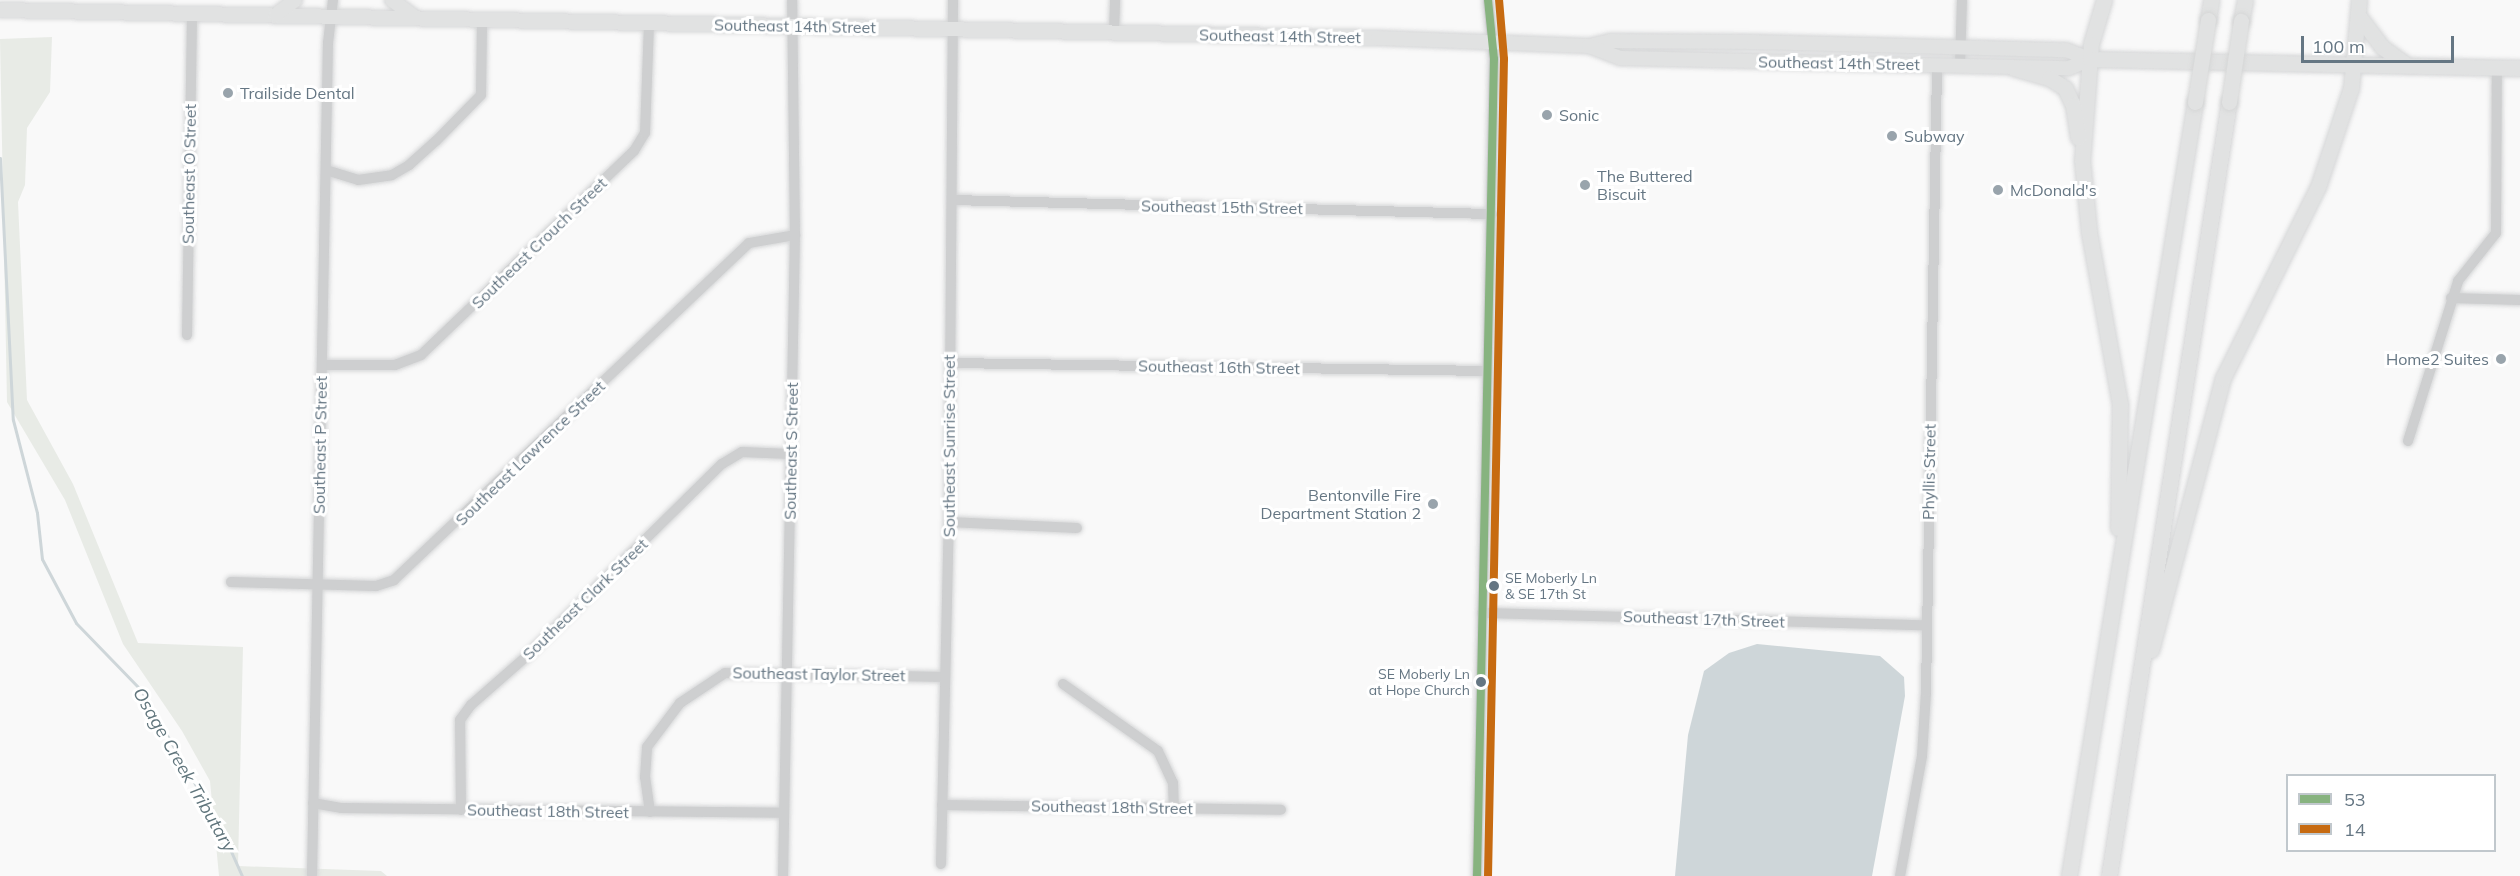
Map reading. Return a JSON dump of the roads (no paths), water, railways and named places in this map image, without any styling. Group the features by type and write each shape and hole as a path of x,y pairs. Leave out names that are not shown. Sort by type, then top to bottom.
{"highway":[{"path":"2082,160 2090,58 2104,0"},
{"path":"2069,876 2211,0"},
{"path":"2109,876 2245,0"},
{"path":"2132,719 2223,378 2318,187 2351,88 2358,7"},
{"path":"2358,7 2382,47 2408,66"},
{"name":"Southeast 14th Street","path":"2090,58 2520,68"},
{"path":"2014,68 2049,78 2065,88 2073,105 2082,160 2089,232 2120,405 2116,585"}],"main road":[{"path":"276,15 295,0"},
{"path":"392,0 416,18"},
{"name":"Southeast 14th Street","path":"0,10 1114,32 1589,46 1610,41 1961,47 2066,50 2090,58"},
{"name":"Southeast 14th Street","path":"1589,46 1621,58 2014,68 2069,68 2090,58"}],"street":[{"name":"Southeast P Street","path":"312,875 328,38 333,16 333,0"},
{"name":"Southeast S Street","path":"783,876 795,236 792,0"},
{"name":"Southeast Sunrise Street","path":"941,864 949,522 953,0"},
{"path":"1114,32 1115,0"},
{"path":"1477,876 1494,59 1488,0"},
{"path":"1960,66 1962,0"},
{"name":"Southeast O Street","path":"187,335 192,13"},
{"path":"326,170 358,180 392,175 409,165 436,141 481,95 482,19"},
{"name":"Southeast Crouch Street","path":"322,365 395,365 421,355 634,151 645,133 649,23"},
{"name":"Phyllis Street","path":"1900,876 1922,756 1937,66"},
{"path":"2408,441 2458,281 2496,233 2497,67"},
{"name":"Southeast 15th Street","path":"952,200 1492,214"},
{"name":"Southeast Lawrence Street","path":"231,582 376,586 394,580 749,243 795,236"},
{"path":"2451,298 2520,300"},
{"name":"Southeast 16th Street","path":"950,363 1487,371"},
{"name":"Southeast Clark Street","path":"461,810 460,720 471,705 529,654 722,464 742,453 790,453"},
{"path":"949,522 1077,528"},
{"name":"Southeast 17th Street","path":"1482,613 1925,624"},
{"name":"Southeast Taylor Street","path":"650,812 645,777 647,747 680,703 725,673 787,671 944,677"},
{"path":"1063,684 1158,751 1173,783 1174,808"},
{"name":"Southeast 18th Street","path":"313,803 341,808 784,813"},
{"name":"Southeast 18th Street","path":"942,805 1281,810"}],"waterway":[{"name":"Osage Creek Tributary","path":"0,158 13,420 37,513 42,559 76,623 141,690 221,829 242,876"}],"place":[{"name":"Trailside Dental","path":"228,93"},
{"name":"Sonic","path":"1547,115"},
{"name":"Subway","path":"1892,136"},
{"name":"The Buttered Biscuit","path":"1585,185"},
{"name":"McDonald's","path":"1998,190"},
{"name":"Home2 Suites","path":"2501,359"},
{"name":"Bentonville Fire Department Station 2","path":"1433,504"},
{"name":"SE Moberly Ln & SE 17th St","path":"1494,586"},
{"name":"SE Moberly Ln at Hope Church","path":"1481,682"}]}
